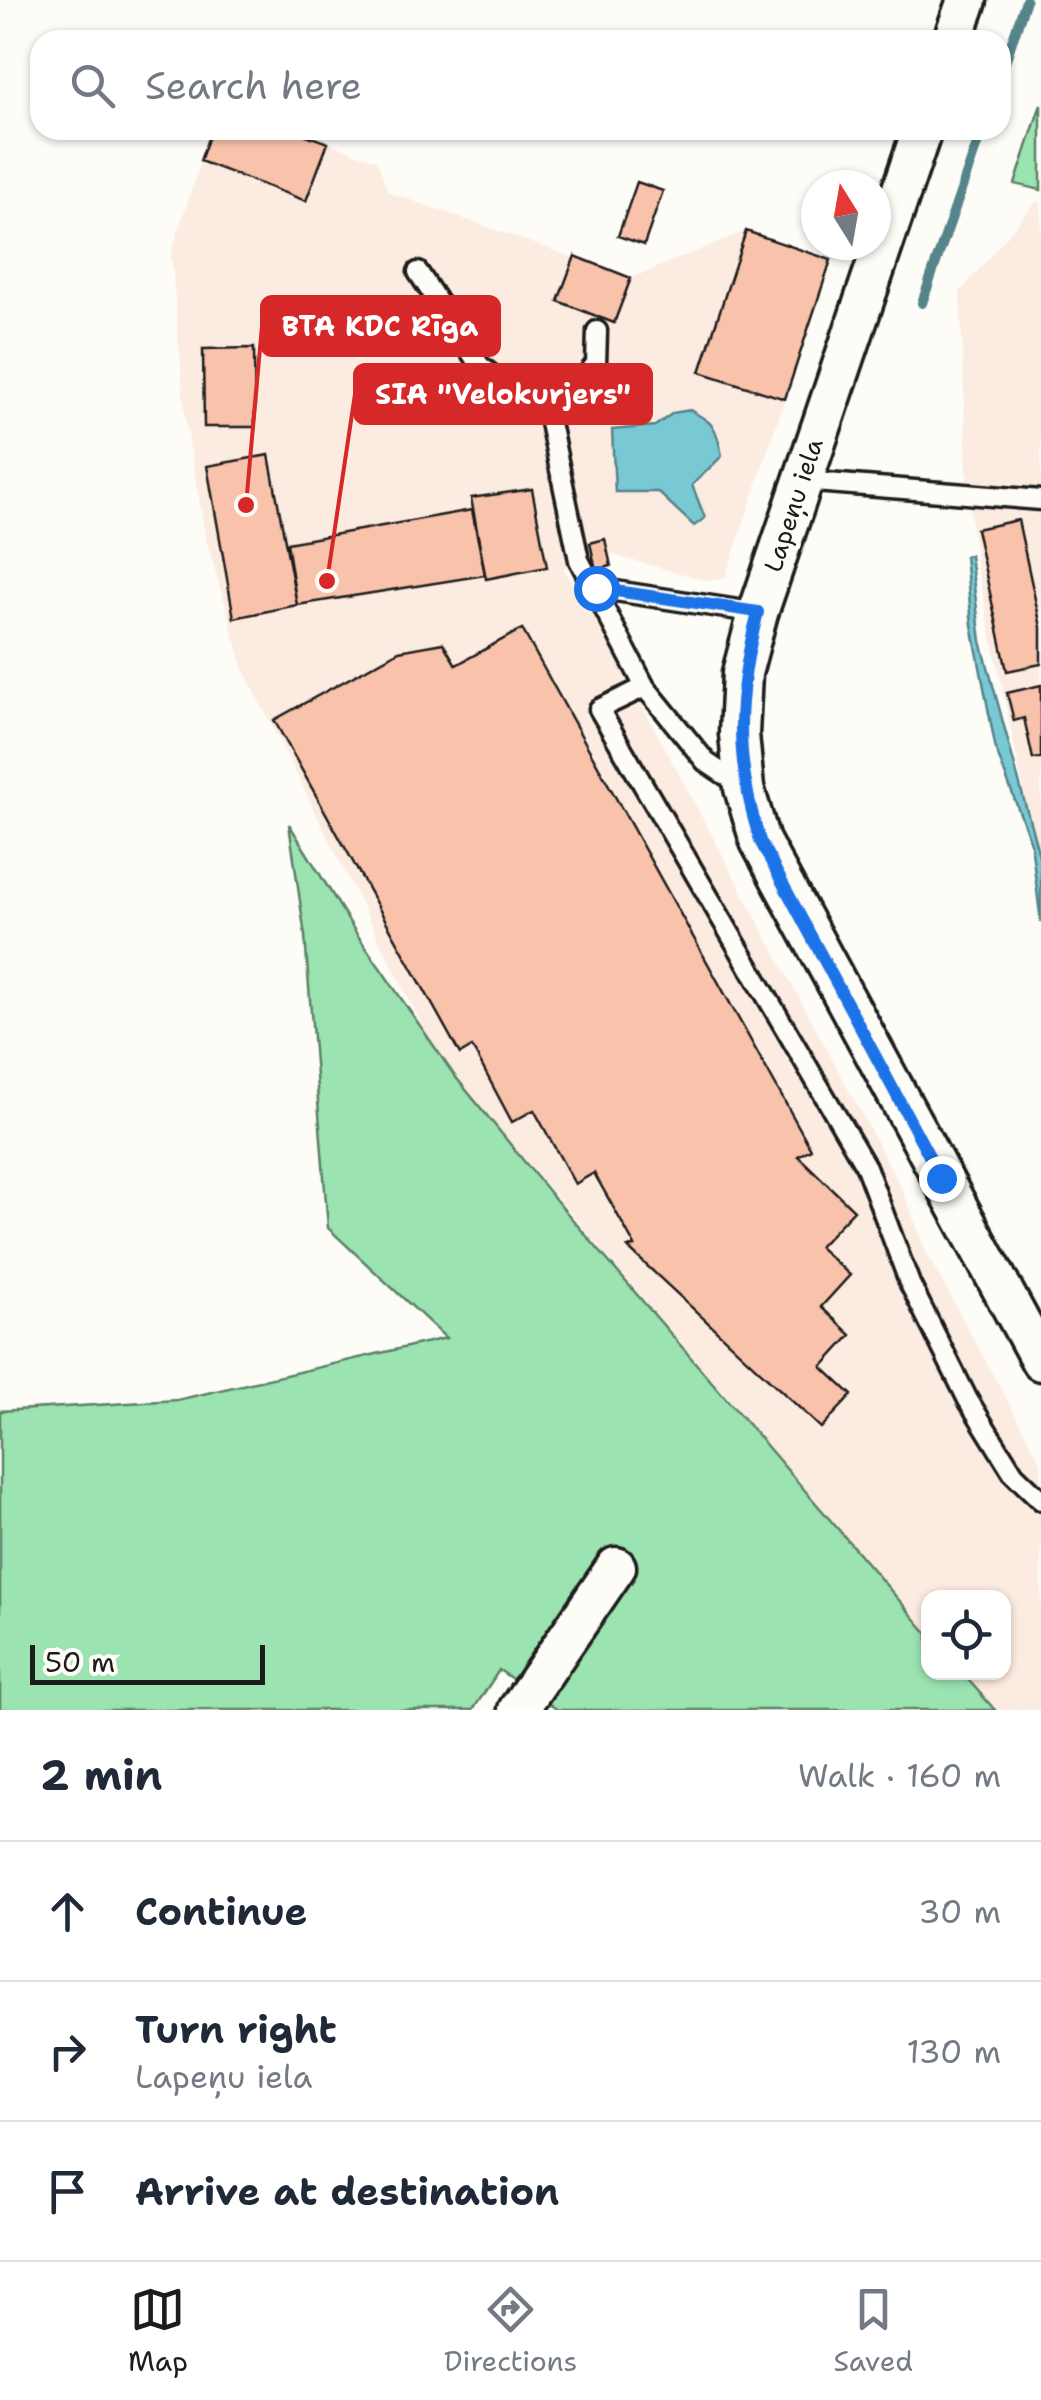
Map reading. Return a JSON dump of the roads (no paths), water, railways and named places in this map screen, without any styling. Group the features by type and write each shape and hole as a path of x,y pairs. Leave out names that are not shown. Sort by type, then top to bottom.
{"street":[{"path":"956,30 967,0"},
{"name":"Lapeņu iela","path":"919,140 758,612 742,672 739,734 744,788 777,878 1041,1360"},
{"path":"518,1710 616,1566"}],"lane":[{"path":"418,272 480,366 549,418 579,560 645,687 706,762 744,788"},
{"path":"549,418 596,364 597,331"},
{"path":"802,481 1041,500"},
{"path":"596,588 758,612"},
{"path":"645,687 599,709 866,1166 910,1284 968,1400 1014,1474 1041,1500"}],"water":[{"path":"690,410 713,427 722,456 692,485 705,518 694,526 658,492 615,492 612,430 655,426 673,413"},
{"path":"970,555 981,641 1041,863 1041,922 1031,843 996,750 972,625 965,556"}],"waterway":[{"path":"1011,44 1026,0"},
{"path":"922,303 979,140"}],"place":[{"name":"BTA KDC Rīga","path":"246,505"},
{"name":"SIA \"Velokurjers\"","path":"327,581"}]}
